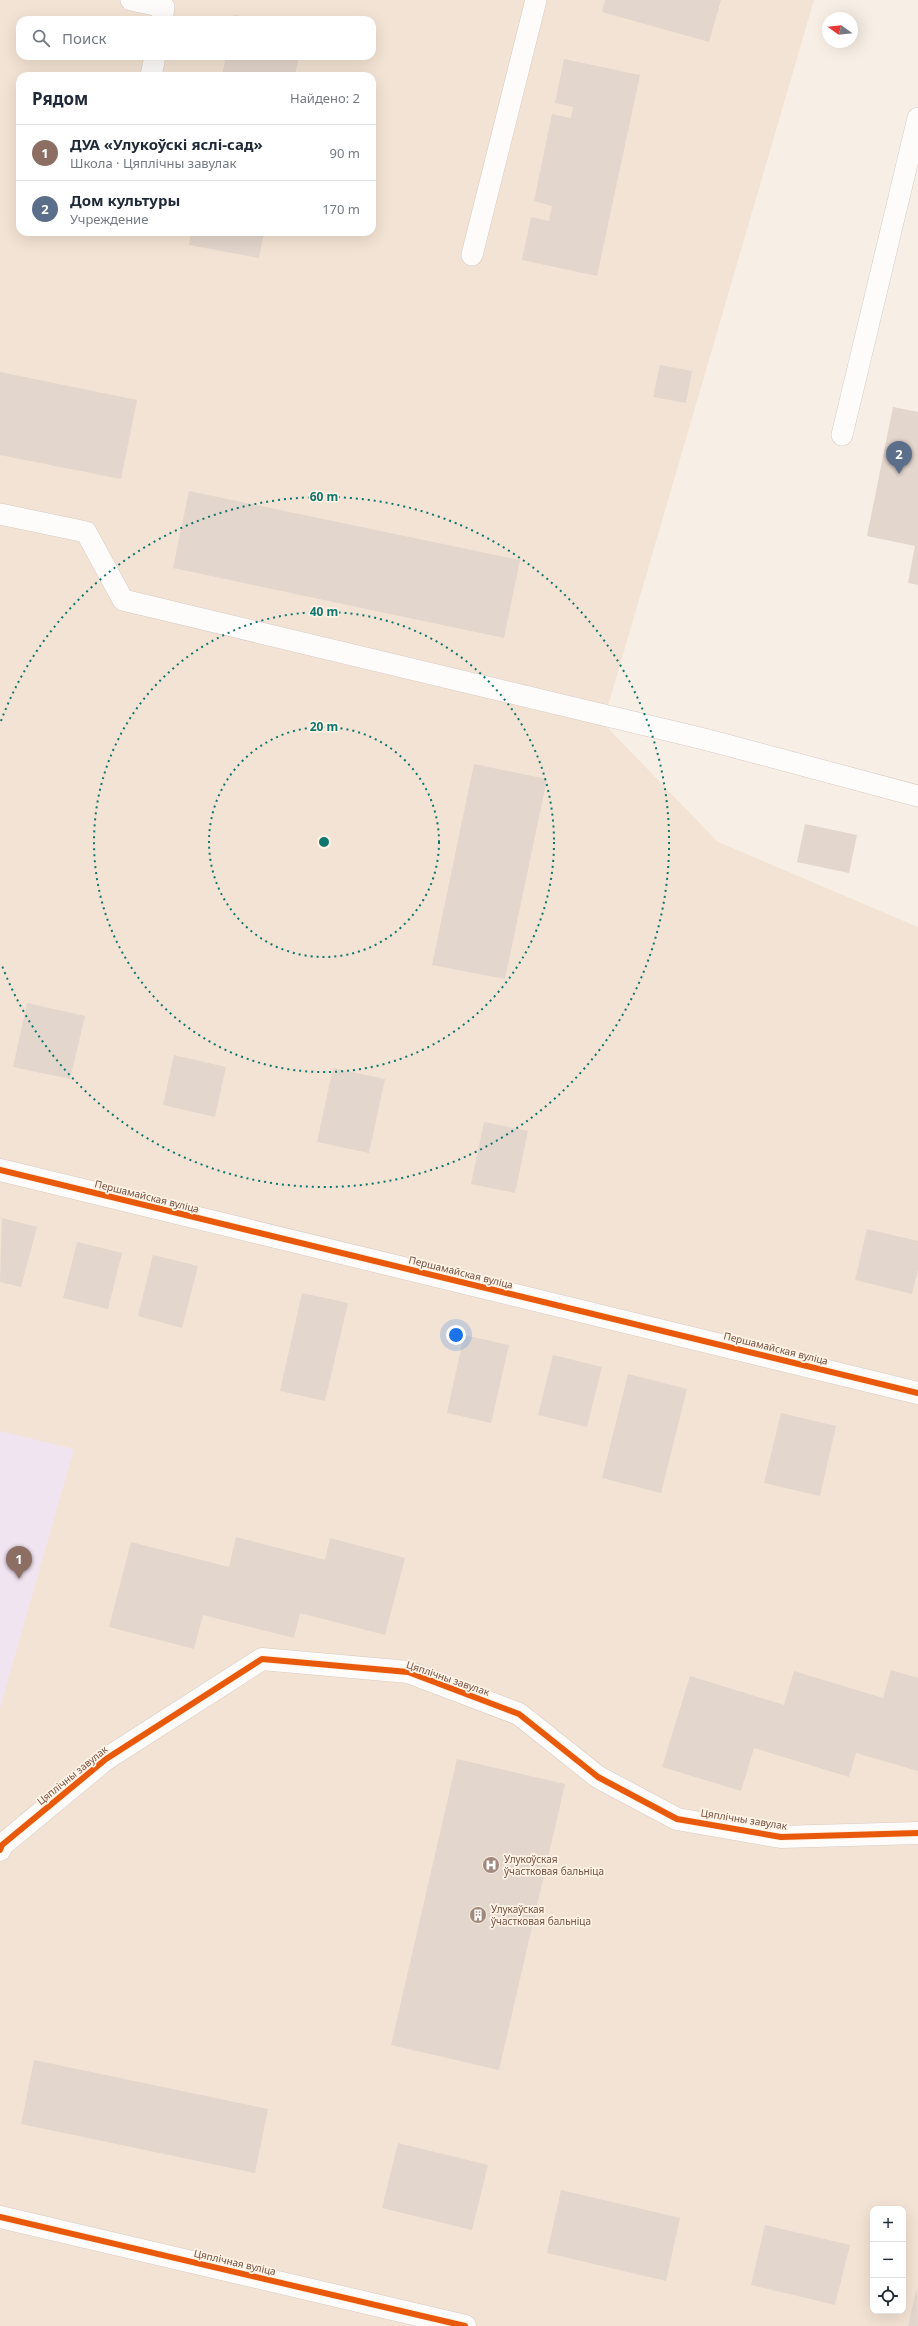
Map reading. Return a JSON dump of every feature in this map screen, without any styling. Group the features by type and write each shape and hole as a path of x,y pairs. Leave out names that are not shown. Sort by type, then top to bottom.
{"street":[{"name":"Першамайская вуліца","path":"0,1170 918,1393"},
{"name":"Цяплічны завулак","path":"0,1850 2,1845 106,1759 262,1659 408,1672 519,1714 598,1777 677,1819 781,1837 918,1834"},
{"name":"Цяплічная вуліца","path":"0,2217 465,2326"}],"lane":[{"path":"131,0 164,7 163,16"},
{"path":"472,255 536,0"},
{"path":"153,72 154,60"},
{"path":"842,436 918,118"},
{"path":"0,514 86,532 123,600 704,739 918,796"}],"shaded area":[{"path":"0,0 814,0 603,723 718,842 918,927 918,2326 0,2326"},
{"path":"0,1431 74,1449 0,1708"}],"building":[{"path":"605,0 721,0 709,42 602,12"},
{"path":"564,59 640,75 597,276 522,260 531,217 549,221 552,206 534,201 552,114 571,118 573,107 555,103"},
{"path":"225,60 298,60 296,72 223,72"},
{"path":"190,236 263,236 259,258 189,245"},
{"path":"660,365 692,371 686,403 653,397"},
{"path":"0,372 137,400 121,479 0,455"},
{"path":"893,407 918,412 918,585 908,583 915,546 867,536"},
{"path":"189,491 520,560 504,638 173,568"},
{"path":"474,764 547,779 505,979 432,965"},
{"path":"805,824 857,835 849,873 797,862"},
{"path":"27,1003 85,1016 70,1079 13,1067"},
{"path":"174,1055 226,1067 215,1117 163,1105"},
{"path":"333,1068 385,1079 369,1153 317,1142"},
{"path":"484,1122 528,1131 515,1193 471,1184"},
{"path":"2,1218 37,1227 21,1287 0,1282"},
{"path":"867,1229 918,1241 918,1270 912,1294 855,1280"},
{"path":"77,1242 122,1253 108,1309 63,1298"},
{"path":"153,1255 198,1266 182,1328 138,1316"},
{"path":"302,1293 348,1303 325,1401 280,1391"},
{"path":"464,1335 509,1345 491,1423 447,1413"},
{"path":"553,1355 602,1367 587,1427 538,1415"},
{"path":"628,1374 687,1389 661,1493 602,1478"},
{"path":"781,1413 836,1426 820,1496 764,1483"},
{"path":"236,1537 325,1560 330,1538 405,1558 385,1635 300,1613 294,1638 203,1615 194,1649 109,1627 131,1542 229,1567"},
{"path":"891,1670 918,1678 918,1771 856,1753 849,1777 754,1748 741,1791 662,1767 690,1676 784,1705 794,1671 883,1698"},
{"name":"Улукаўская ўчастковая бальніца","path":"457,1759 565,1784 499,2070 391,2045"},
{"path":"34,2060 268,2109 255,2173 21,2124"},
{"path":"398,2143 488,2165 472,2230 382,2208"},
{"path":"561,2190 680,2218 666,2281 547,2253"},
{"path":"765,2225 850,2245 835,2305 751,2285"},
{"path":"917,2287 918,2326 908,2326"}],"cycle path":[{"path":"0,1170 918,1393"},
{"path":"0,1850 2,1845 106,1759 262,1659 408,1672 519,1714 598,1777 677,1819 781,1837 918,1833"},
{"path":"0,2217 465,2326"}],"place":[{"name":"Дом культуры","path":"899,474"},
{"name":"ДУА «Улукоўскі яслі-сад»","path":"19,1579"},
{"name":"Улукоўская ўчастковая бальніца","path":"491,1865"},
{"name":"Улукаўская ўчастковая бальніца","path":"478,1915"}]}
